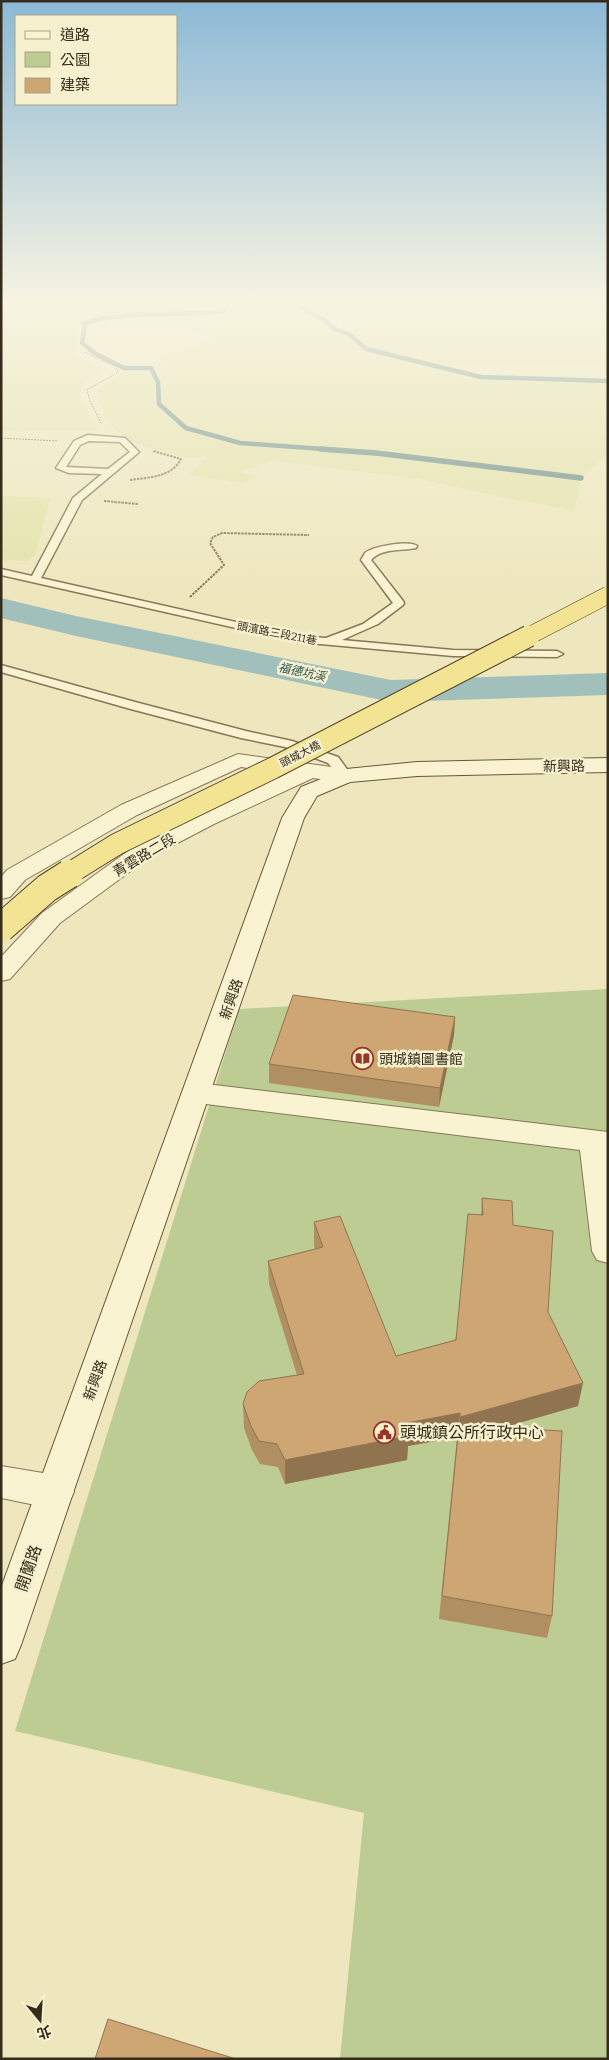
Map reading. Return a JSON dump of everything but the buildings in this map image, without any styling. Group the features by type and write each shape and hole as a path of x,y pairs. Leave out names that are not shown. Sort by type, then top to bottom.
{"main road":[{"name":"頭城大橋","path":"1,928 47,888 116,844 281,763 608,594"}],"street":[{"path":"1,892 16,875 129,810 238,760 346,776"},
{"name":"新興路","path":"55,1492 198,1093 293,818 309,792 346,776 417,769 608,765"},
{"name":"青雲路二段","path":"1,973 51,918 139,854 206,819 310,771"},
{"path":"198,1093 601,1142 608,1251"},
{"path":"1,1482 55,1492"},
{"name":"開蘭路","path":"1,1645 55,1492"}],"lane":[{"path":"35,580 78,498 135,452 122,440 83,440 78,443 61,468 109,472"},
{"path":"324,642 367,627 382,618 398,603 366,560 369,556 384,549 412,546"},
{"name":"頭濱路三段211巷","path":"1,572 298,639 453,653 557,654"},
{"path":"1,668 131,705 245,735 288,744 333,760 346,776"}],"path":[{"path":"89,399 104,428 122,440"},
{"path":"1,438 46,441 83,440"},
{"path":"125,480 173,472 179,466 181,460 164,453 130,447"},
{"path":"78,498 138,504"},
{"path":"172,610 184,602 200,585 224,565 210,543 213,537 222,533 309,535"}],"green space":[{"path":"1,399 82,399 99,431 35,430 20,432 1,430"},
{"path":"99,399 608,399 608,455 589,471 581,481 574,511 425,480 275,461 238,471 255,477 244,483 189,475 208,457 187,458 129,442 106,420"},
{"path":"1,496 50,498 35,556 27,561 1,560"},
{"path":"608,989 608,2059 340,2059 364,1813 15,1731 239,1009"}],"waterway":[{"path":"159,399 159,404 186,428 240,443 337,450"},
{"path":"320,449 376,453 581,478"},
{"name":"福德坑溪","path":"1,608 76,626 391,691 608,684"}],"place":[{"name":"頭城鎮圖書館","path":"363,1059"},
{"name":"頭城鎮公所行政中心","path":"384,1432"}]}
